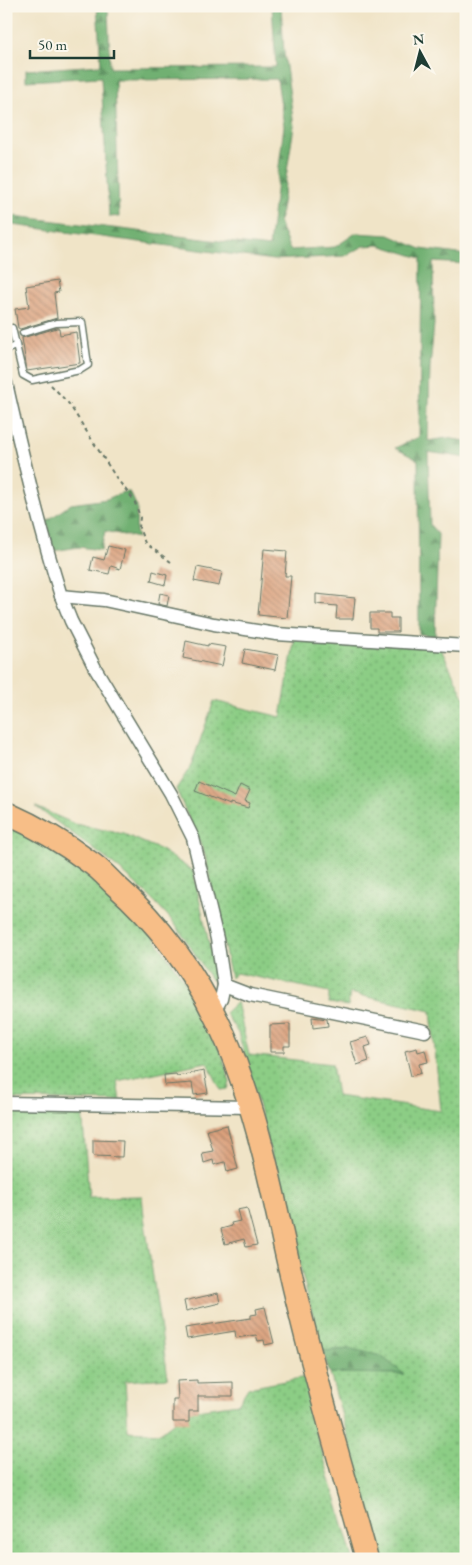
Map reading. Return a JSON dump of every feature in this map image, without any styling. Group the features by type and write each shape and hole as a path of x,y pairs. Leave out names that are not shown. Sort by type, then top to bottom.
{"highway":[{"path":"6,813 34,826 89,861 128,896 163,933 191,971 214,1012 230,1049 250,1107 299,1309 367,1559"}],"street":[{"path":"6,383 42,533 61,596 71,621 95,668 174,800 193,838 216,939 224,985 221,999 214,1012"},
{"path":"61,596 104,600 214,624 276,634 466,646"},
{"path":"224,985 250,995 425,1030"},
{"path":"6,1103 250,1107"}],"lane":[{"path":"12,328 23,375 32,380 80,370 88,365 82,322 56,323 23,333"},
{"path":"6,350 15,346"}],"path":[{"path":"48,377 49,384 70,404 117,479 134,500 140,517 139,528 145,543 171,562"}],"green space":[{"path":"97,6 108,6 110,68 276,67 272,6 281,6 284,52 294,126 279,223 290,250 335,247 356,233 389,235 421,249 466,255 466,264 433,262 434,324 430,368 428,441 446,438 466,441 466,458 428,452 430,525 438,534 435,636 419,634 418,460 395,448 419,437 421,258 379,245 364,246 345,256 273,260 6,224 6,215 269,247 284,126 277,79 115,80 119,217 109,216 101,77 26,81 26,70 101,65"},
{"path":"123,492 130,492 137,507 136,531 138,538 105,531 101,550 79,547 53,551 47,521 71,504 107,499"},
{"path":"295,637 440,647 466,701 466,1559 382,1559 330,1373 403,1374 352,1349 322,1351 250,1073 238,1033 225,1013 237,1002 249,1055 332,1064 337,1096 441,1111 431,1011 350,993 348,1006 329,1003 329,992 236,973 231,978 205,855 176,789 191,766 214,701 281,717"},
{"path":"36,807 75,824 124,834 161,850 193,871 216,975 212,981 174,923 143,890 109,861"},
{"path":"6,824 28,835 68,861 106,889 153,936 199,1002 223,1058 230,1082 228,1089 221,1090 207,1062 117,1081 120,1101 6,1099"},
{"path":"6,1109 82,1110 89,1197 142,1196 168,1378 125,1381 128,1431 160,1433 189,1411 238,1404 248,1388 306,1377 314,1413 312,1417 353,1559 6,1559"},
{"path":"352,1349 381,1356 404,1374 330,1373 322,1351"}],"building":[{"path":"57,281 59,292 54,293 57,318 18,328 15,309 29,307 26,286"},
{"path":"59,328 60,335 76,332 80,363 27,371 22,338"},
{"path":"108,546 125,550 120,569 111,566 109,574 90,570 93,557 104,560"},
{"path":"264,549 287,551 285,576 291,576 287,618 258,615"},
{"path":"197,567 222,572 219,586 194,581"},
{"path":"153,571 167,575 165,585 151,581"},
{"path":"160,593 169,595 167,606 158,604"},
{"path":"316,594 355,598 353,619 336,619 337,606 316,604"},
{"path":"370,613 390,613 390,618 398,618 398,632 377,632 377,628 370,628"},
{"path":"186,641 208,646 208,644 226,647 222,666 183,658"},
{"path":"245,649 278,655 275,670 242,663"},
{"path":"199,781 235,797 240,785 250,790 245,801 250,803 248,808 230,803 230,805 195,791"},
{"path":"312,1017 327,1019 328,1026 313,1028"},
{"path":"290,1024 290,1046 284,1046 284,1052 270,1052 270,1025"},
{"path":"368,1037 371,1045 365,1047 369,1061 357,1065 350,1042"},
{"path":"417,1048 418,1052 425,1050 428,1062 419,1064 421,1073 411,1076 405,1051"},
{"path":"204,1071 208,1093 194,1095 192,1083 165,1085 164,1075 176,1074 177,1076"},
{"path":"227,1125 238,1169 227,1172 225,1162 214,1165 213,1160 204,1163 202,1153 213,1151 207,1130"},
{"path":"93,1140 123,1141 122,1157 93,1156"},
{"path":"247,1208 257,1245 246,1247 244,1239 225,1244 221,1229 232,1226 231,1223 240,1221 237,1210"},
{"path":"218,1293 220,1303 186,1311 184,1301"},
{"path":"265,1307 274,1343 265,1345 264,1340 258,1341 256,1335 236,1338 235,1331 187,1339 185,1328 251,1318 251,1315 257,1314 256,1309"},
{"path":"197,1380 197,1383 233,1382 233,1396 198,1396 198,1411 189,1411 189,1422 173,1422 173,1399 178,1399 177,1381"}]}
